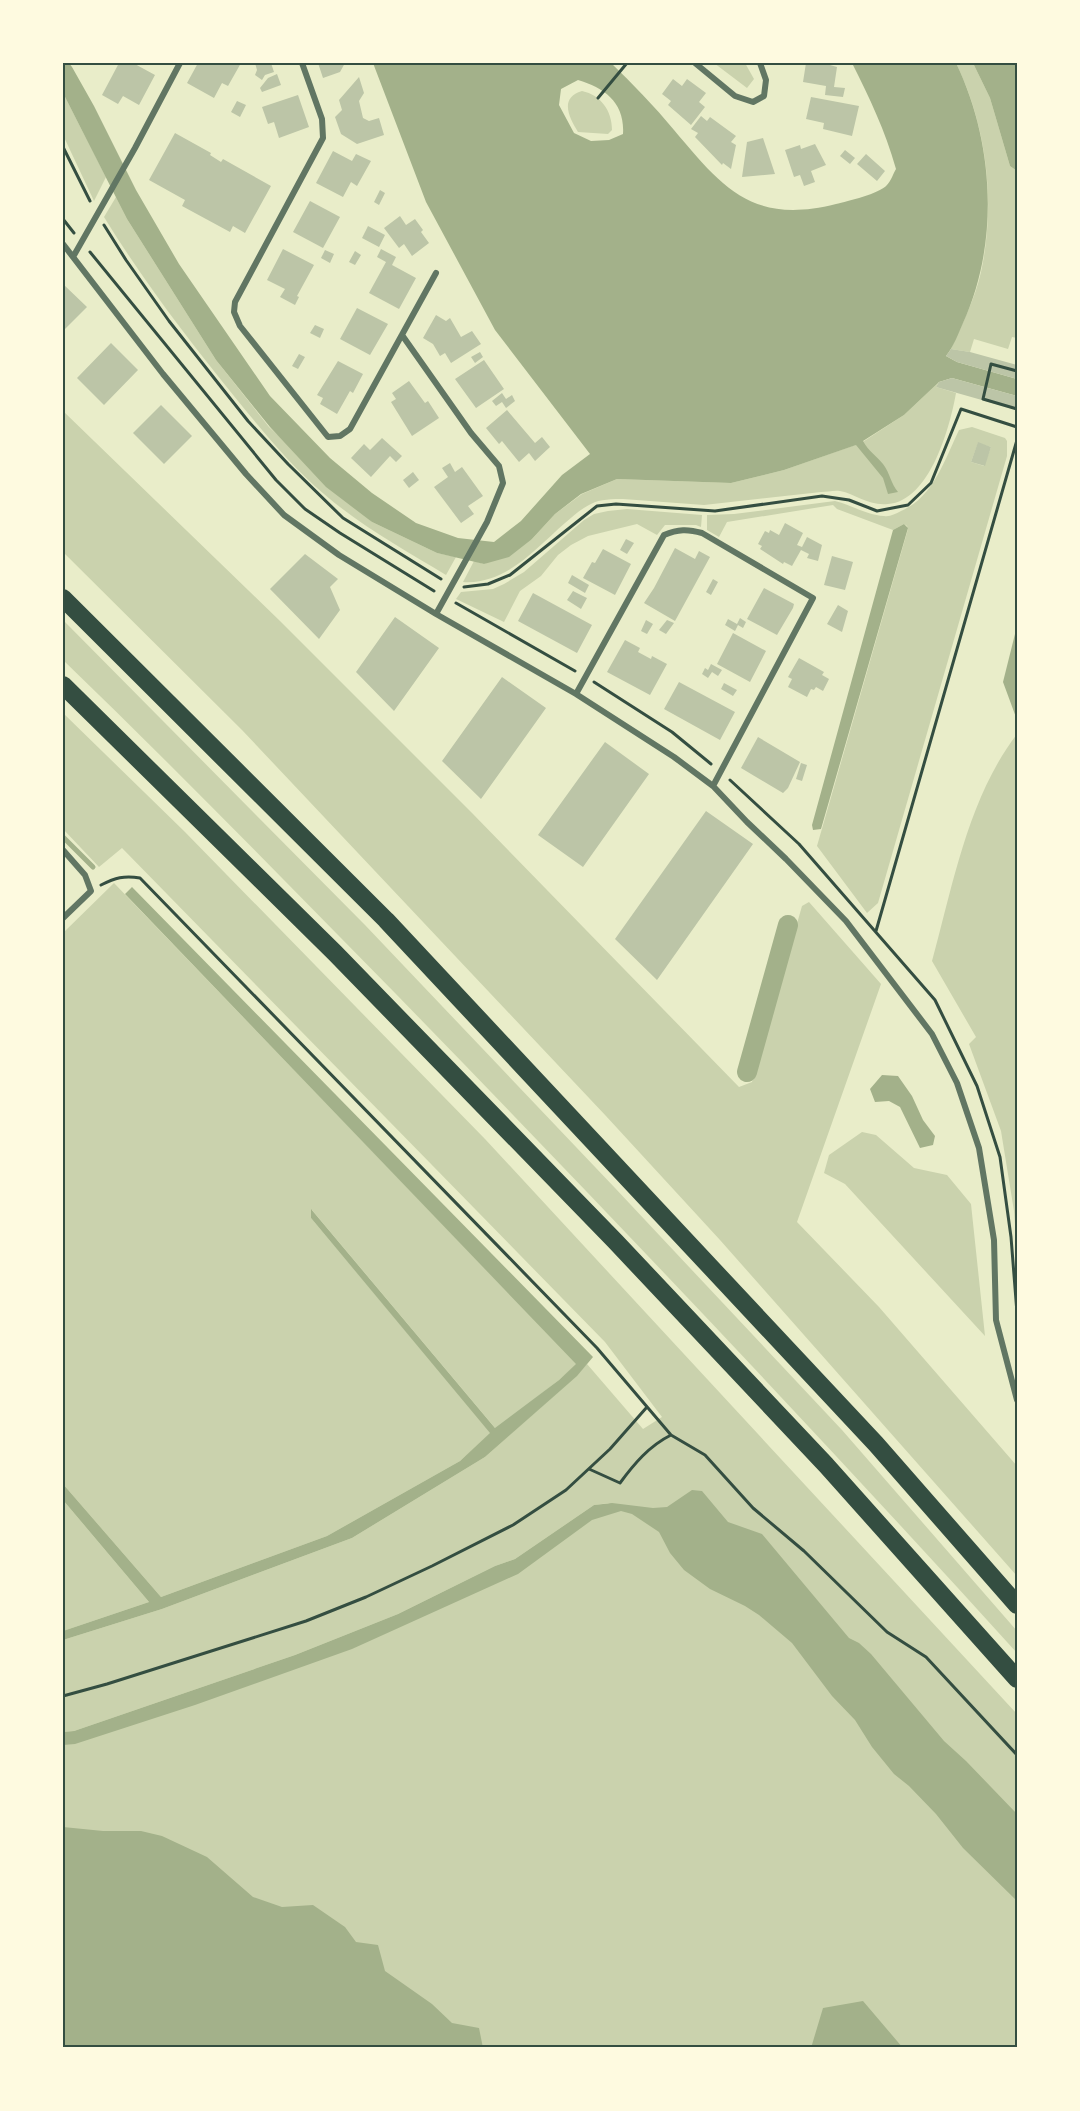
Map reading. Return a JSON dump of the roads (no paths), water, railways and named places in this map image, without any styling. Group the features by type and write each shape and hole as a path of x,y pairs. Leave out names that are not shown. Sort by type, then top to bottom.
{"highway":[{"path":"63,598 386,920 876,1443 1017,1605"},
{"path":"63,684 335,953 615,1241 826,1465 1017,1679"}],"street":[{"path":"73,256 135,148 180,63"},
{"path":"302,63 322,119 323,138 235,302 234,312 240,326 328,437 340,436 350,429 436,273"},
{"path":"695,63 735,96 753,102 764,96 766,80 760,63"},
{"path":"63,244 163,374 246,474 284,515 339,555 652,741 713,786 846,921 932,1034 957,1083 979,1148 994,1240 996,1320 1017,1400"},
{"path":"402,335 471,433 499,466 503,483 487,522 436,614"},
{"path":"576,694 664,535 671,532 690,529 702,533 813,598 713,786"},
{"path":"63,850 85,875 90,891 63,918"}],"waterway":[{"path":"63,837 93,867"},
{"path":"747,1072 788,925"}]}
